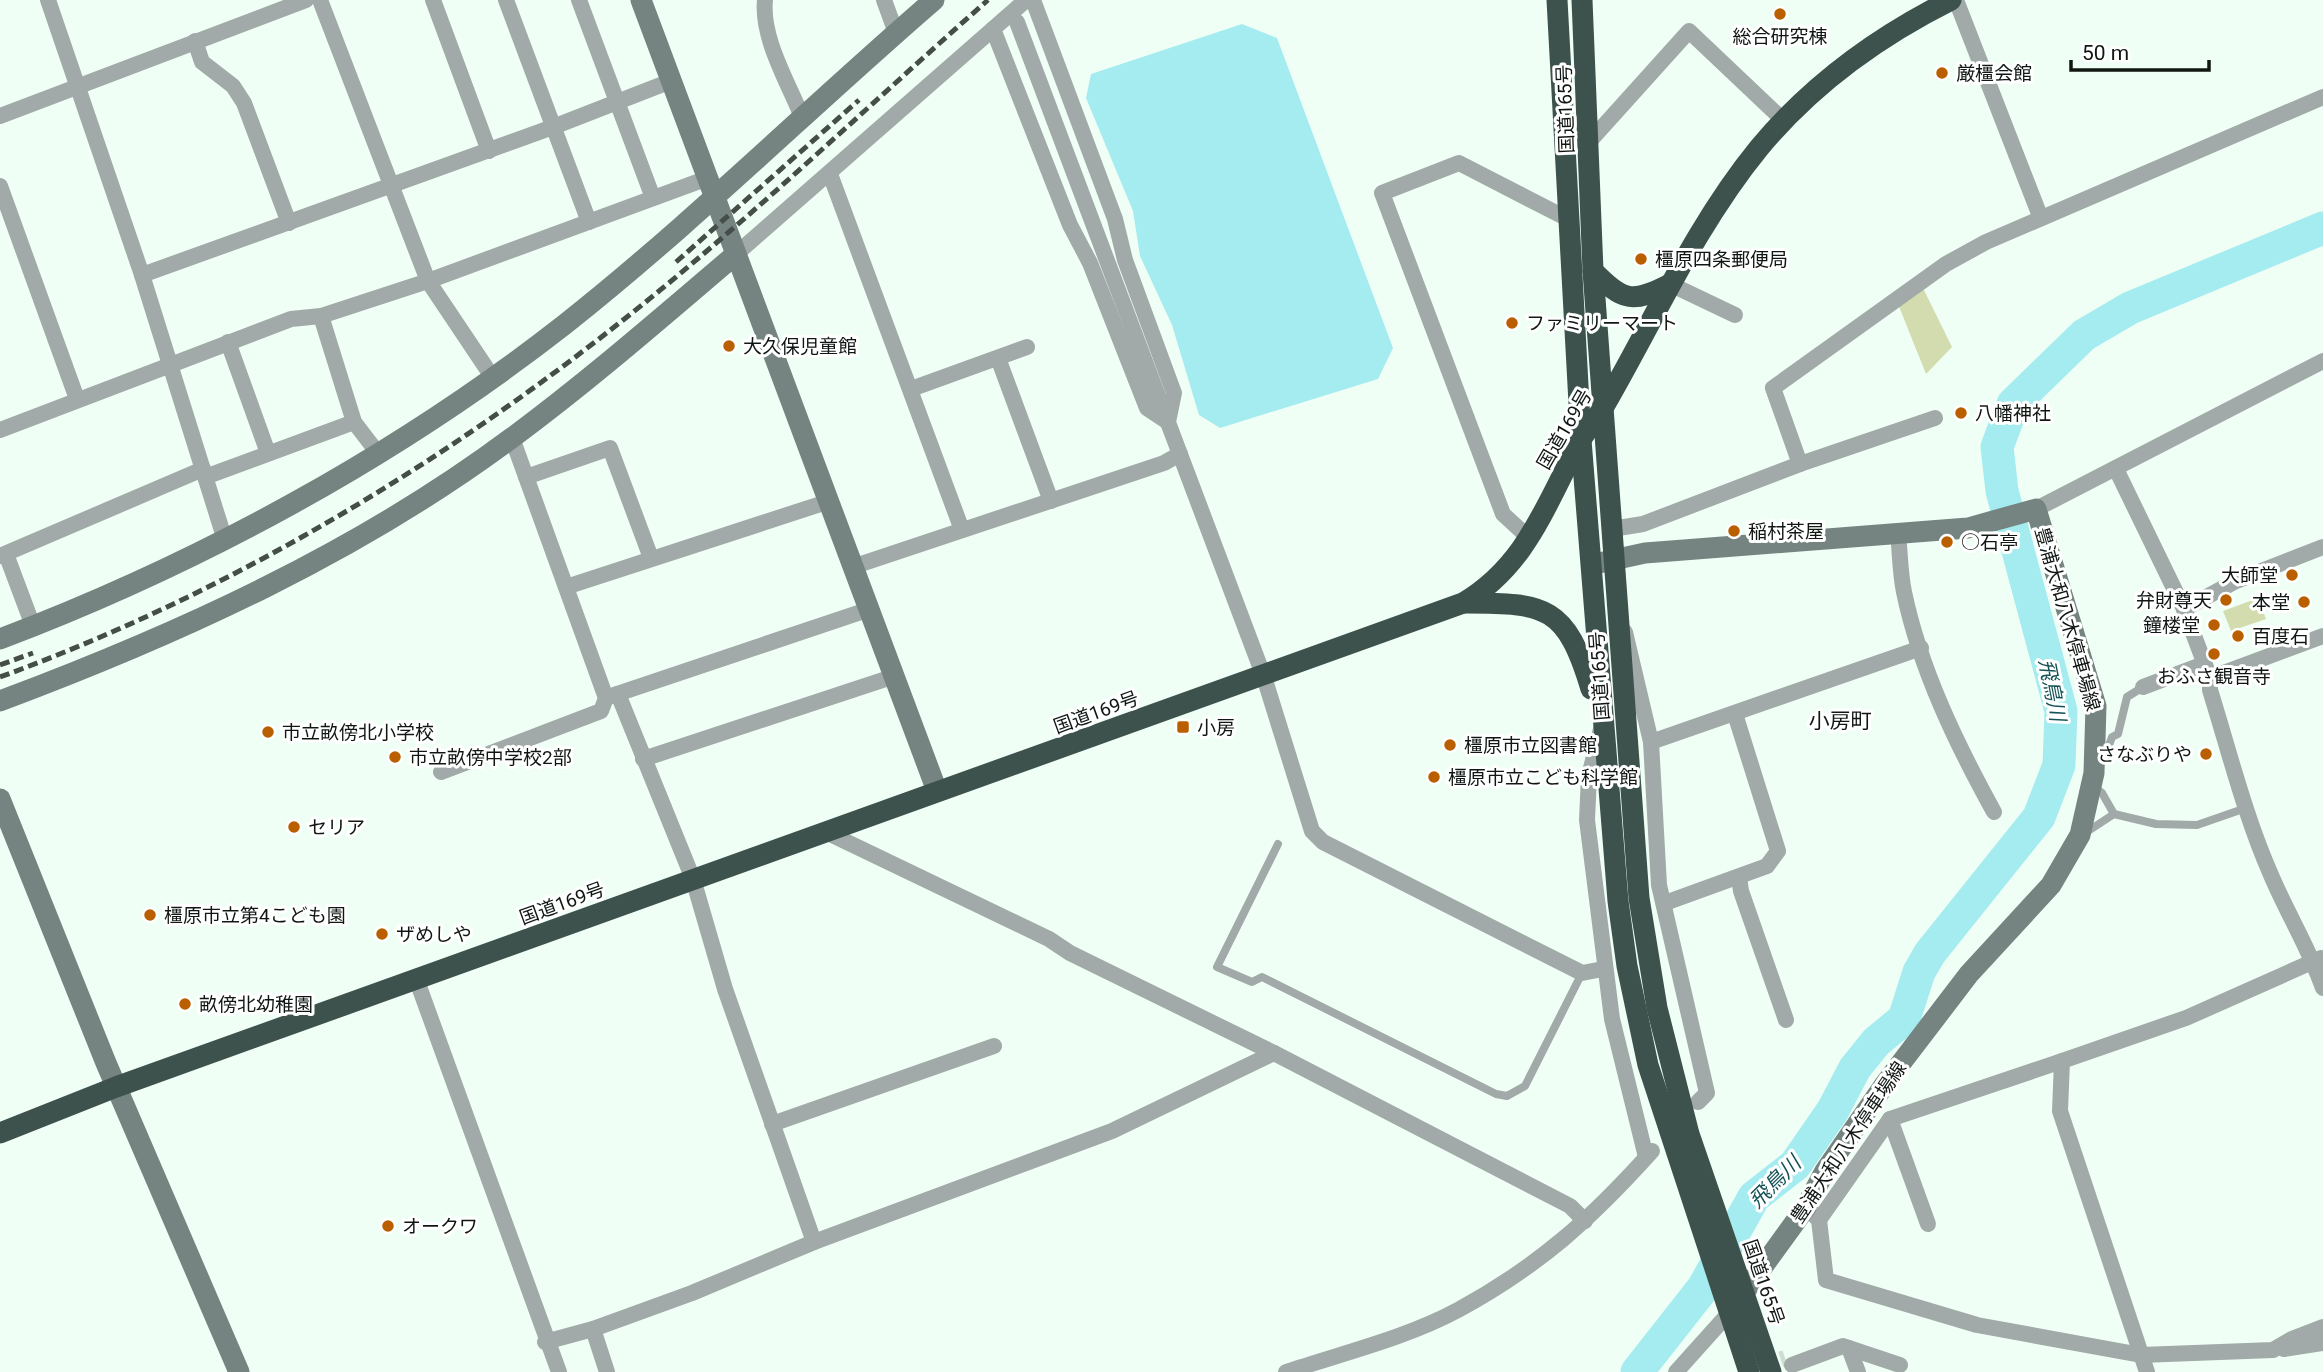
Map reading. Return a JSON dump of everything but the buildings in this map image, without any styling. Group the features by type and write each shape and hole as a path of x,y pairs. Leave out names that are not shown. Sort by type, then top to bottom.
{"highway":[{"name":"国道165号","path":"1557,0 1581,440 1618,901 1636,1012 1648,1065 1748,1372"},
{"name":"国道165号","path":"1582,0 1593,271 1605,405 1630,800 1648,962 1668,1058 1715,1209 1742,1286 1786,1367"},
{"name":"国道169号","path":"0,1133 116,1087 417,981 937,791 1264,677 1463,603 1497,581 1530,539 1581,440 1605,405 1670,285 1731,187 1783,120 1861,51 1913,18 1951,0"},
{"path":"1593,271 1613,291 1630,299 1647,296 1670,285"},
{"path":"1463,603 1525,605 1554,616 1580,653 1602,724"}],"street":[{"path":"48,0 142,275 224,537"},
{"path":"0,116 306,0"},
{"path":"320,0 428,281 493,378"},
{"path":"433,0 489,151"},
{"path":"506,0 589,222"},
{"path":"579,0 653,198"},
{"path":"641,0 937,791"},
{"path":"765,0 764,14 768,32 803,117"},
{"path":"884,0 896,33"},
{"path":"0,639 123,587 316,489 493,378 640,262 710,187 803,117 934,0"},
{"path":"0,701 196,622 270,586 433,490 512,438 588,379 735,255 1026,0"},
{"path":"1033,0 1115,219 1125,260 1174,394 1168,422"},
{"path":"1545,0 1559,47"},
{"path":"1585,46 1591,0"},
{"path":"1956,0 2040,216"},
{"path":"1017,22 1264,677 1298,778 1307,823 1323,842 1583,974 1603,970"},
{"path":"993,29 1070,225 1090,263 1147,408 1168,422"},
{"path":"1589,142 1689,31 1783,120"},
{"path":"195,41 202,62 233,86 244,103 289,223"},
{"path":"142,275 489,151 671,81"},
{"path":"1800,464 1773,388 1946,264 2040,216 2323,97"},
{"path":"1530,539 1503,514 1382,193 1459,163 1568,219"},
{"path":"830,174 912,389 962,530"},
{"path":"0,186 77,399"},
{"path":"1,428 291,319 321,316 428,281 653,198 710,187"},
{"path":"1670,285 1735,315"},
{"path":"321,316 354,422 377,452"},
{"path":"228,342 268,453"},
{"path":"912,389 1027,347"},
{"path":"998,358 1051,501"},
{"path":"2032,510 2323,361"},
{"path":"1612,528 1643,524 1800,464 1935,418"},
{"path":"33,626 3,555 204,473 354,422"},
{"path":"512,438 566,587 693,879 725,989 814,1242"},
{"path":"526,477 610,448 651,558"},
{"path":"855,566 1164,463 1180,454"},
{"path":"2116,469 2184,609 2207,671 2210,690 2246,808 2271,875 2318,959 2323,988"},
{"path":"566,587 830,500"},
{"name":"豊浦大和八木停車場線","path":"1590,565 1645,553 1968,528 2032,510 2096,706 2092,786 2080,835 2051,885 1969,974 1885,1084 1825,1171 1813,1214 1726,1305"},
{"path":"1898,533 1904,592 1921,648 1963,756 1994,813"},
{"path":"2184,609 2236,581 2323,547"},
{"path":"441,772 601,711 612,696 870,609"},
{"path":"1618,618 1628,639 1651,742 1659,885 1707,1093 1698,1102"},
{"path":"2143,687 2323,636"},
{"path":"1651,742 1921,648"},
{"path":"643,759 895,676"},
{"path":"1665,903 1767,866 1778,850 1735,714"},
{"path":"1286,1372 1456,1311 1536,1262 1585,1221 1650,1152 1612,1019 1603,970 1587,820 1589,776 1602,724"},
{"path":"0,799 116,1087 239,1372"},
{"path":"826,832 1049,939 1070,953 1275,1053 1570,1206 1585,1221"},
{"path":"1739,877 1741,891 1786,1020"},
{"path":"2318,959 2186,1018 1891,1119 1813,1214 1826,1280 1977,1325 2141,1355 2273,1350 2323,1343"},
{"path":"417,981 545,1342 559,1372"},
{"path":"772,1124 994,1046"},
{"path":"545,1342 593,1329 739,1274 814,1242 1112,1130 1275,1053"},
{"path":"2062,1060 2060,1111 2147,1372"},
{"path":"1891,1119 1928,1224"},
{"path":"1676,1372 1726,1305"},
{"path":"2273,1350 2323,1327"},
{"path":"593,1329 607,1372"},
{"path":"1786,1367 1843,1346 1900,1365"},
{"path":"1849,1348 1858,1372"}],"lane":[{"path":"2095,759 2107,751 2112,737 2118,734 2129,693 2143,687"},
{"path":"2092,786 2102,793 2114,814"},
{"path":"2080,835 2114,814 2156,824 2197,825 2246,808"},
{"path":"1278,844 1217,967 1252,982 1262,977 1496,1094 1507,1096 1525,1086 1583,974"}],"green space":[{"path":"1920,282 1952,347 1926,374 1896,299"},
{"path":"2258,598 2266,619 2231,631 2223,611"}],"water":[{"path":"1242,24 1277,38 1393,348 1378,379 1220,428 1199,415 1172,325 1140,256 1133,211 1086,98 1091,74"}],"waterway":[{"name":"飛鳥川","path":"1637,1372 1703,1288 1754,1197 1795,1165 1833,1110 1855,1068 1876,1042 1904,1019 1919,972 1930,953 2039,817 2059,765 2061,711 2002,491 1997,447 2013,404 2084,335 2130,308 2323,228"}],"tunnel":[{"path":"1758,1367 1785,1358"}],"railway":[{"path":"0,677 161,610 239,571 390,485 463,437 604,335 703,255 988,0"},
{"path":"676,262 859,100"},
{"path":"0,665 33,653"}],"place":[{"name":"総合研究棟","path":"1780,14"},
{"name":"厳橿会館","path":"1942,73"},
{"name":"橿原四条郵便局","path":"1641,259"},
{"name":"ファミリーマート","path":"1512,323"},
{"name":"大久保児童館","path":"729,346"},
{"name":"八幡神社","path":"1961,413"},
{"name":"稲村茶屋","path":"1734,531"},
{"name":"○石亭","path":"1947,542"},
{"name":"大師堂","path":"2292,575"},
{"name":"弁財尊天","path":"2226,600"},
{"name":"本堂","path":"2304,602"},
{"name":"鐘楼堂","path":"2214,625"},
{"name":"百度石","path":"2238,636"},
{"name":"おふさ観音寺","path":"2214,654"},
{"name":"小房","path":"1183,727"},
{"name":"市立畝傍北小学校","path":"268,732"},
{"name":"橿原市立図書館","path":"1450,745"},
{"name":"さなぶりや","path":"2206,754"},
{"name":"市立畝傍中学校2部","path":"395,757"},
{"name":"橿原市立こども科学館","path":"1434,777"},
{"name":"セリア","path":"294,827"},
{"name":"橿原市立第4こども園","path":"150,915"},
{"name":"ザめしや","path":"382,934"},
{"name":"畝傍北幼稚園","path":"185,1004"},
{"name":"オークワ","path":"388,1226"}],"district":[{"name":"小房町","path":"1840,721"}]}
